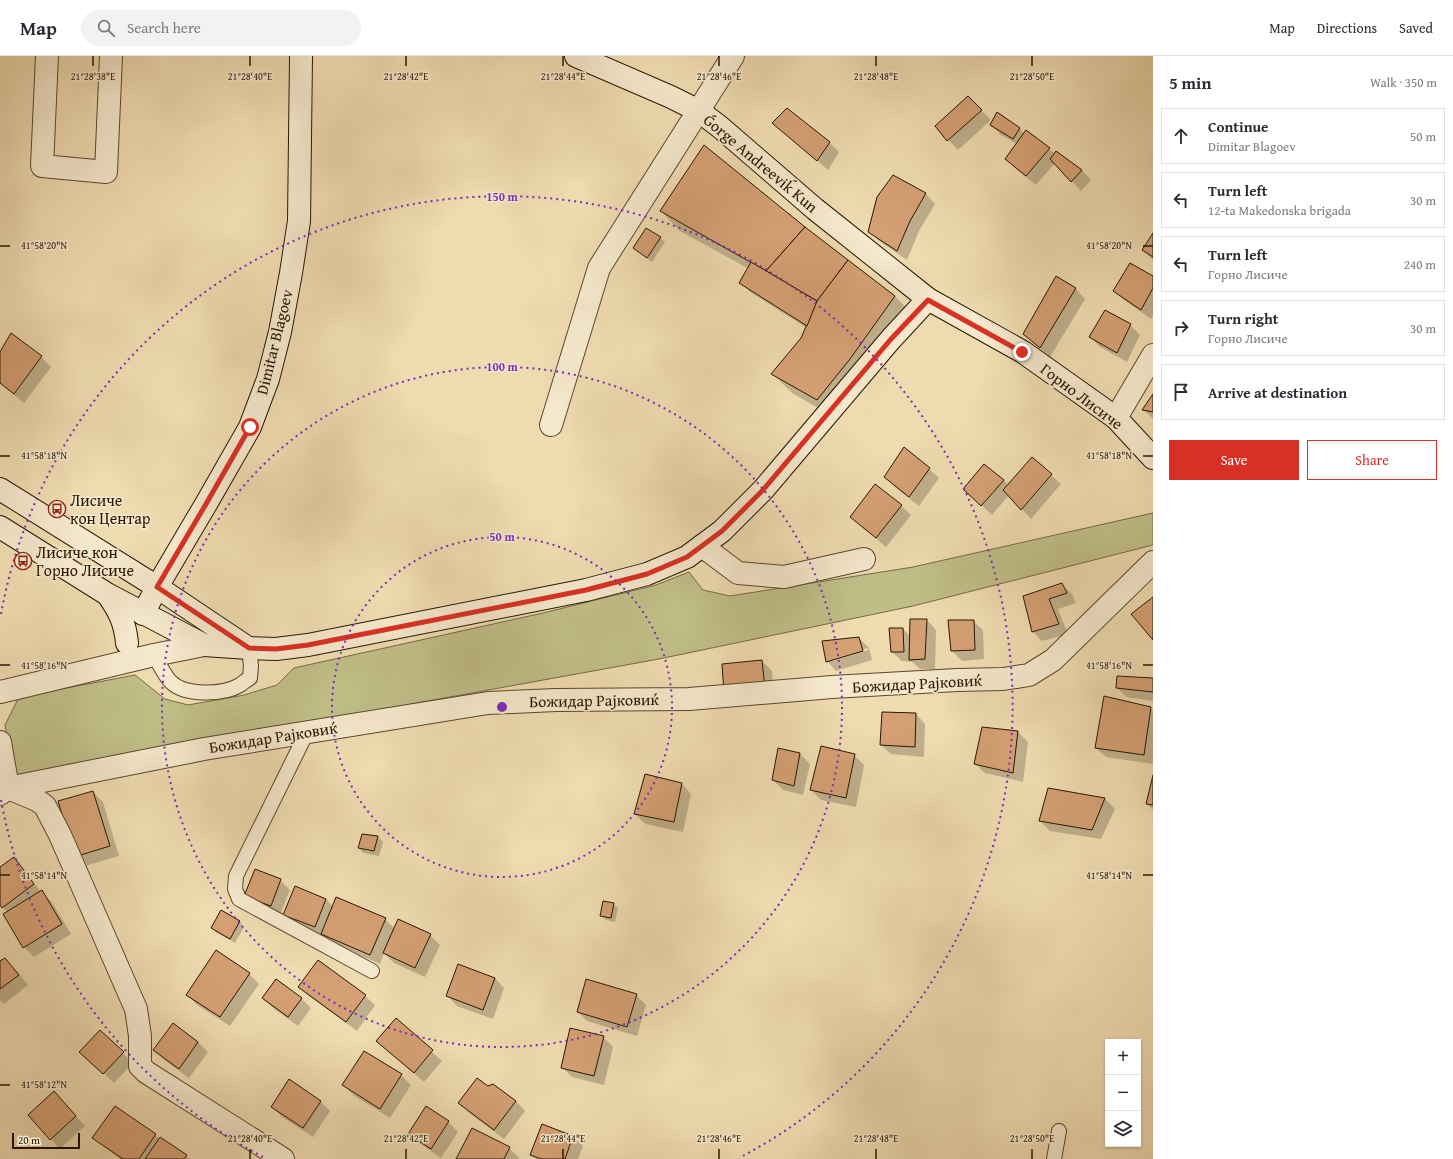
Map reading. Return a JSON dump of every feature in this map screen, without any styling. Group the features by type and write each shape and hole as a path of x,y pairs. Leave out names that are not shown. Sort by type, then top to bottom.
{"street":[{"path":"47,56 42,166 106,172 111,56"},
{"name":"Dimitar Blagoev","path":"116,664 157,587 250,427 268,379 282,325 299,221 301,56"},
{"name":"Ǵorge Andreeviḱ Kun","path":"576,56 671,97 699,111 720,127 815,209 928,300"},
{"path":"551,425 599,268 733,56"},
{"path":"0,692 154,655 204,645 276,649 308,645 586,590 647,574 687,557 722,531 763,490 891,339 928,300"},
{"name":"Горно Лисиче","path":"928,300 1022,352 1116,418 1152,454"},
{"path":"1116,418 1153,355"},
{"path":"0,489 157,587 249,648"},
{"path":"0,527 107,594 204,645"},
{"path":"702,546 738,573 784,577 864,559"},
{"name":"Божидар Рајковиќ","path":"4,791 204,749 488,703 556,700 689,699 832,687 1003,679 1029,675 1053,660 1153,562"},
{"path":"107,594 121,616 125,626 127,643"},
{"path":"0,742 4,791 37,800 45,806 60,835 136,1008 140,1036 140,1066 146,1072 283,1159"}],"lane":[{"path":"154,655 170,682 180,689 200,693 220,691 239,686 250,678 251,666 249,648"},
{"path":"308,732 236,876 235,889 239,899 372,971"},
{"path":"1054,1159 1059,1131"}],"shaded area":[{"path":"1153,513 1153,545 913,606 659,659 15,776 5,725 19,697 135,675 165,699 188,705 244,695 277,685 294,668 543,613 656,585 689,572 703,590 730,596 913,567"}],"building":[{"path":"968,96 982,110 947,141 935,126"},
{"path":"787,108 830,142 817,161 772,123"},
{"path":"997,112 1020,128 1013,139 990,125"},
{"path":"1026,130 1050,148 1026,176 1005,159"},
{"path":"704,145 805,227 766,271 660,211"},
{"path":"1056,151 1082,170 1071,182 1050,159"},
{"path":"893,175 926,193 910,221 897,251 868,232 877,197"},
{"path":"805,227 848,260 817,301 766,271"},
{"path":"646,228 661,237 647,258 633,248"},
{"path":"1153,233 1153,257 1142,250"},
{"path":"848,260 895,296 850,359 817,400 771,374 801,338 817,301"},
{"path":"751,262 817,301 807,326 739,283"},
{"path":"1130,263 1153,276 1153,288 1141,310 1113,291"},
{"path":"1056,276 1076,288 1040,348 1023,334"},
{"path":"1105,310 1131,324 1117,353 1089,337"},
{"path":"11,333 42,356 14,394 0,383 0,352"},
{"path":"1153,394 1153,412 1142,410"},
{"path":"904,447 930,468 909,497 884,477"},
{"path":"1032,457 1052,474 1021,510 1003,490"},
{"path":"984,464 1004,480 981,506 963,489"},
{"path":"875,484 902,505 876,538 850,517"},
{"path":"1062,583 1067,593 1049,599 1059,624 1032,632 1023,596"},
{"path":"1153,597 1153,640 1131,614"},
{"path":"910,619 927,619 925,659 909,660"},
{"path":"948,620 974,620 975,650 951,651"},
{"path":"889,628 903,628 904,652 891,652"},
{"path":"859,637 863,651 826,662 822,641"},
{"path":"762,660 765,689 724,693 722,664"},
{"path":"1117,676 1153,678 1153,692 1116,688"},
{"path":"1104,696 1151,707 1144,755 1095,748"},
{"path":"882,712 916,713 915,747 880,745"},
{"path":"982,727 1018,731 1013,773 974,764"},
{"path":"821,746 855,754 846,798 810,790"},
{"path":"778,748 800,753 794,786 772,780"},
{"path":"645,774 682,783 674,822 634,814"},
{"path":"1153,775 1153,805 1146,804"},
{"path":"1048,788 1105,798 1092,830 1039,821"},
{"path":"93,791 110,846 74,857 58,801"},
{"path":"362,834 378,836 374,851 358,848"},
{"path":"14,857 34,884 2,908 0,905 0,867"},
{"path":"255,869 281,879 271,906 244,896"},
{"path":"295,886 326,899 315,927 283,915"},
{"path":"42,890 62,924 23,948 3,914"},
{"path":"336,897 386,918 370,955 321,934"},
{"path":"603,901 614,903 611,918 600,916"},
{"path":"221,910 240,921 230,939 211,928"},
{"path":"398,919 431,934 415,968 383,953"},
{"path":"216,950 250,973 220,1017 186,995"},
{"path":"5,958 19,975 0,989 0,961"},
{"path":"318,960 366,995 346,1022 298,987"},
{"path":"458,964 495,978 483,1010 446,996"},
{"path":"276,979 302,998 288,1017 262,998"},
{"path":"586,979 637,994 627,1027 577,1012"},
{"path":"396,1018 433,1050 414,1073 376,1041"},
{"path":"173,1023 198,1042 179,1069 153,1050"},
{"path":"570,1028 604,1036 594,1076 561,1068"},
{"path":"100,1030 124,1052 103,1074 79,1052"},
{"path":"364,1051 402,1074 380,1109 342,1085"},
{"path":"477,1078 488,1086 493,1084 516,1101 494,1130 458,1103"},
{"path":"289,1079 321,1101 303,1128 271,1107"},
{"path":"54,1091 76,1116 50,1140 28,1115"},
{"path":"115,1106 156,1134 139,1159 123,1159 92,1138"},
{"path":"426,1106 449,1121 431,1149 408,1134"},
{"path":"542,1124 573,1136 565,1159 541,1159 530,1155"},
{"path":"472,1128 510,1147 504,1159 456,1159"},
{"path":"160,1137 187,1155 184,1159 145,1159"}],"place":[{"name":"Лисиче кон Центар","path":"57,509"},
{"name":"Лисиче кон Горно Лисиче","path":"23,561"}],"route":[{"path":"250,427 157,587 249,648 276,649 308,645 586,590 647,574 687,557 722,531 763,490 891,339 928,300 1022,352"}]}
